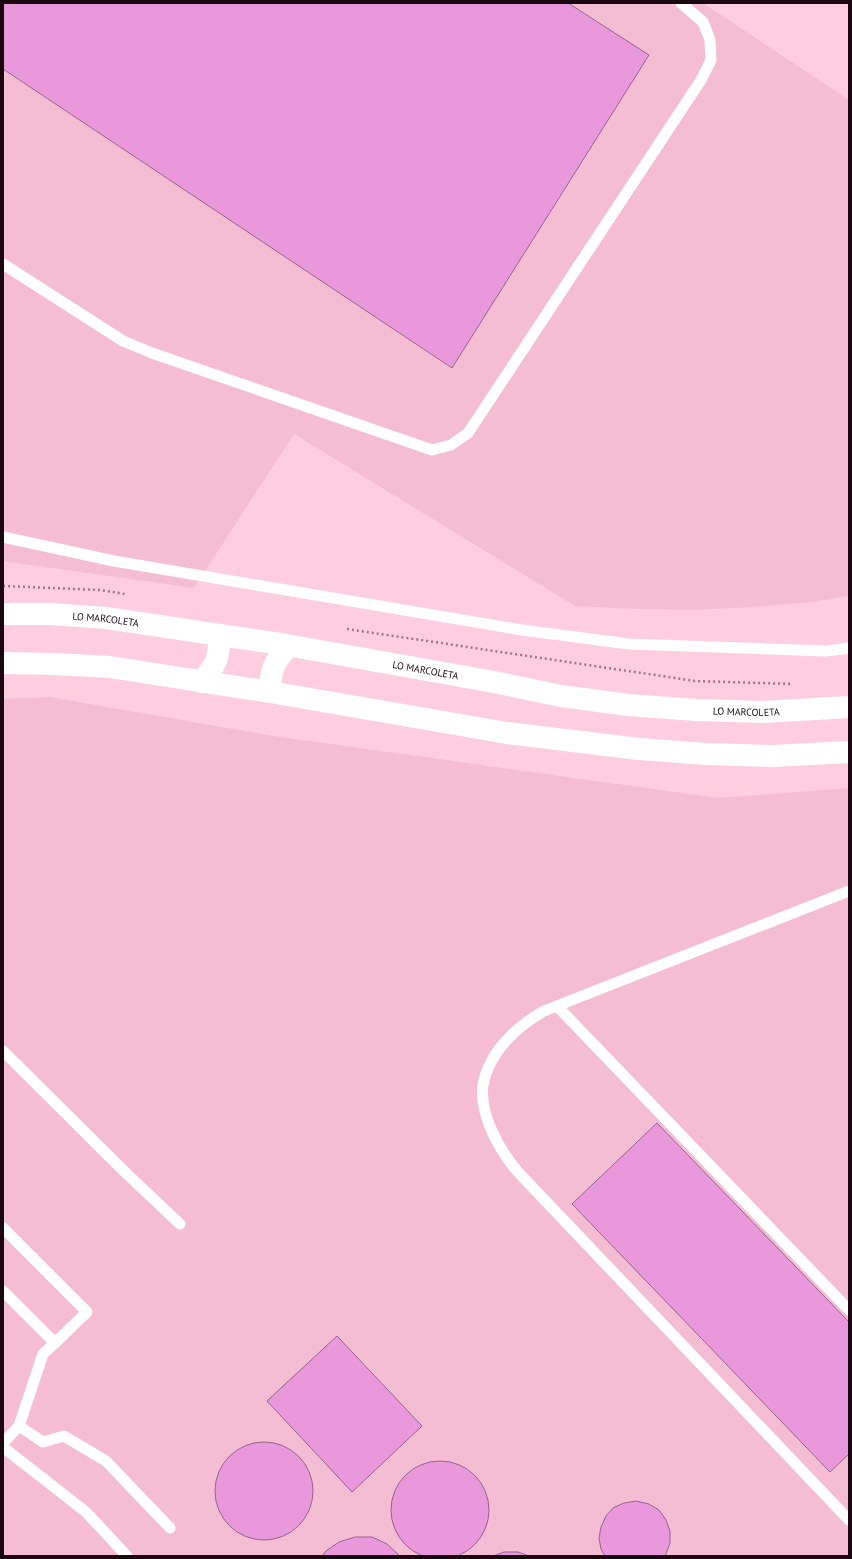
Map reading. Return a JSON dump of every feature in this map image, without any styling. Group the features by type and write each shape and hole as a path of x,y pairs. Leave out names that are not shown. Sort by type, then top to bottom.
{"main road":[{"name":"LO MARCOLETA","path":"3,614 50,614 106,618 289,646 494,682 561,696 628,705 696,710 764,712 849,707"},
{"path":"201,682 209,674 216,663 220,651 219,635"},
{"path":"270,692 270,677 274,665 289,646"},
{"path":"3,663 110,667 270,692 507,733 639,749 706,754 773,756 849,752"}],"lane":[{"path":"3,264 123,341 145,350 432,450 451,445 468,433 700,80 711,60 710,40 703,22 681,3"},
{"path":"3,537 114,561 522,630 629,644 826,651 849,648"},
{"path":"849,891 544,1011 532,1018 512,1034 499,1050 490,1067 483,1086 484,1102 495,1138 505,1156 518,1172 849,1520"},
{"path":"557,1006 849,1310"},
{"path":"3,1051 127,1174 180,1224"},
{"path":"3,1228 87,1312 43,1354 19,1426 3,1443"},
{"path":"3,1291 55,1344"},
{"path":"19,1426 43,1442 64,1436 106,1461 170,1528"},
{"path":"3,1447 86,1512 127,1556"}],"path":[{"path":"3,586 100,590 130,595"},
{"path":"344,628 695,681 798,684"}],"shaded area":[{"path":"3,3 703,3 849,100 849,596 811,602 693,610 575,606 294,434 194,588 3,561"},
{"path":"50,697 267,735 718,798 849,788 849,1556 3,1556 3,699"}],"building":[{"path":"3,3 568,3 649,55 452,368 3,69"},
{"path":"657,1123 849,1322 849,1454 830,1472 572,1204"},
{"path":"337,1336 422,1426 352,1492 267,1401"},
{"path":"264,1442 283,1445 299,1456 310,1472 313,1491 310,1510 299,1526 283,1537 264,1540 245,1537 229,1526 218,1510 215,1491 218,1472 229,1456 245,1445"},
{"path":"440,1461 459,1465 475,1475 485,1491 489,1510 485,1529 475,1545 459,1555 440,1559 421,1555 405,1545 395,1529 391,1510 395,1491 405,1475 421,1465"},
{"path":"636,1501 649,1504 659,1510 666,1520 670,1531 670,1543 665,1556 605,1556 601,1549 599,1538 601,1527 606,1516 613,1508 624,1503"},
{"path":"355,1537 372,1537 387,1544 400,1556 322,1556 326,1551 339,1542"},
{"path":"504,1552 518,1552 529,1556 493,1556"}]}
